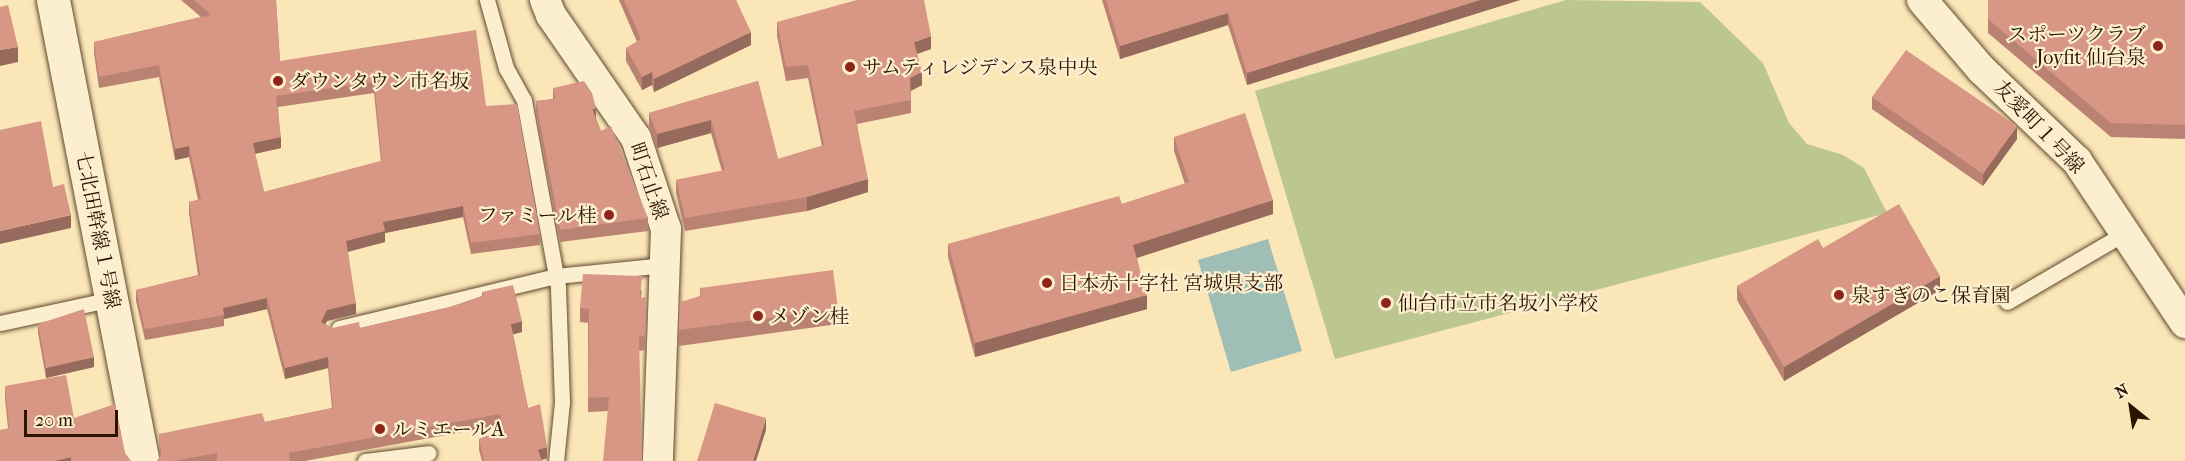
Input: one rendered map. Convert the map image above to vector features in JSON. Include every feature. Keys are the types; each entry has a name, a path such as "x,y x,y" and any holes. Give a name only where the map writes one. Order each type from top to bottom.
{"street":[{"name":"七北田幹線１号線","path":"53,0 143,461"},
{"name":"町石止線","path":"545,0 551,15 636,138 666,229 658,461"},
{"name":"友愛町１号線","path":"1922,0 1981,69 2077,161 2185,323"}],"lane":[{"path":"487,0 506,68 524,100 556,276 562,402 556,461"},
{"path":"2007,302 2125,233"},
{"path":"330,330 556,276 664,265"},
{"path":"0,323 112,299"},
{"path":"365,461 429,453"}],"green space":[{"path":"1566,0 1700,2 1763,63 1789,123 1807,144 1843,155 1864,168 1887,213 1335,359 1255,91"}],"water":[{"path":"1268,239 1302,351 1231,372 1198,260"}],"building":[{"path":"194,0 276,0 280,61 476,30 486,106 517,104 540,234 471,243 463,206 383,222 385,231 346,241 356,303 327,310 321,322 332,328 359,322 360,328 450,307 483,296 482,292 513,285 522,321 511,324 528,408 540,404 547,447 538,450 542,461 484,461 479,439 504,430 500,414 289,453 290,461 217,461 217,453 173,461 157,461 161,455 159,434 262,413 265,422 333,408 328,357 285,368 267,298 223,308 224,315 145,329 136,290 200,275 189,202 201,199 189,146 175,149 159,65 99,77 94,42 211,15","holes":["374,82 382,161 264,192 253,143 281,137 276,96"]},
{"path":"624,0 736,0 751,32 654,79 652,72 642,77 626,48 641,39"},
{"path":"857,0 924,0 931,36 914,42 922,72 910,78 911,100 854,111 868,179 807,197 685,218 676,180 725,170 711,120 657,134 649,113 758,81 778,159 824,145 808,65 786,67 777,22"},
{"path":"1106,0 1480,0 1247,73 1228,13 1120,46"},
{"path":"1988,0 2185,0 2185,125 2111,123 1988,19"},
{"path":"8,5 18,47 0,50 0,7"},
{"path":"1906,50 2017,126 1983,174 1872,97"},
{"path":"584,81 592,93 596,108 592,109 601,131 611,126 648,218 560,230 536,101 555,99 553,88"},
{"path":"1245,113 1273,200 1133,245 1147,295 975,343 948,244 1119,196 1122,204 1189,182 1174,137"},
{"path":"41,121 53,187 64,184 71,215 0,231 0,130"},
{"name":"泉すぎのこ保育園","path":"1899,204 1940,276 1784,367 1737,286 1818,239 1823,248"},
{"name":"メゾン桂","path":"833,270 838,309 679,330 680,297 682,302 701,296 700,288"},
{"path":"583,274 642,276 640,298 646,297 645,336 639,337 642,461 603,461 609,397 588,398 589,309 580,308"},
{"path":"84,309 94,357 46,368 38,324"},
{"path":"66,375 74,418 115,404 125,453 131,461 71,461 71,457 53,461 0,461 0,430 9,428 5,386"},
{"path":"715,403 766,418 753,461 697,461"}],"place":[{"name":"スポーツクラブ Joyfit 仙台泉","path":"2158,46"},
{"name":"サムティレジデンス泉中央","path":"850,67"},
{"name":"ダウンタウン市名坂","path":"278,81"},
{"name":"ファミール桂","path":"609,215"},
{"name":"日本赤十字社 宮城県支部","path":"1047,283"},
{"name":"泉すぎのこ保育園","path":"1839,295"},
{"name":"仙台市立市名坂小学校","path":"1386,303"},
{"name":"メゾン桂","path":"758,316"},
{"name":"ルミエールA","path":"380,429"}]}
